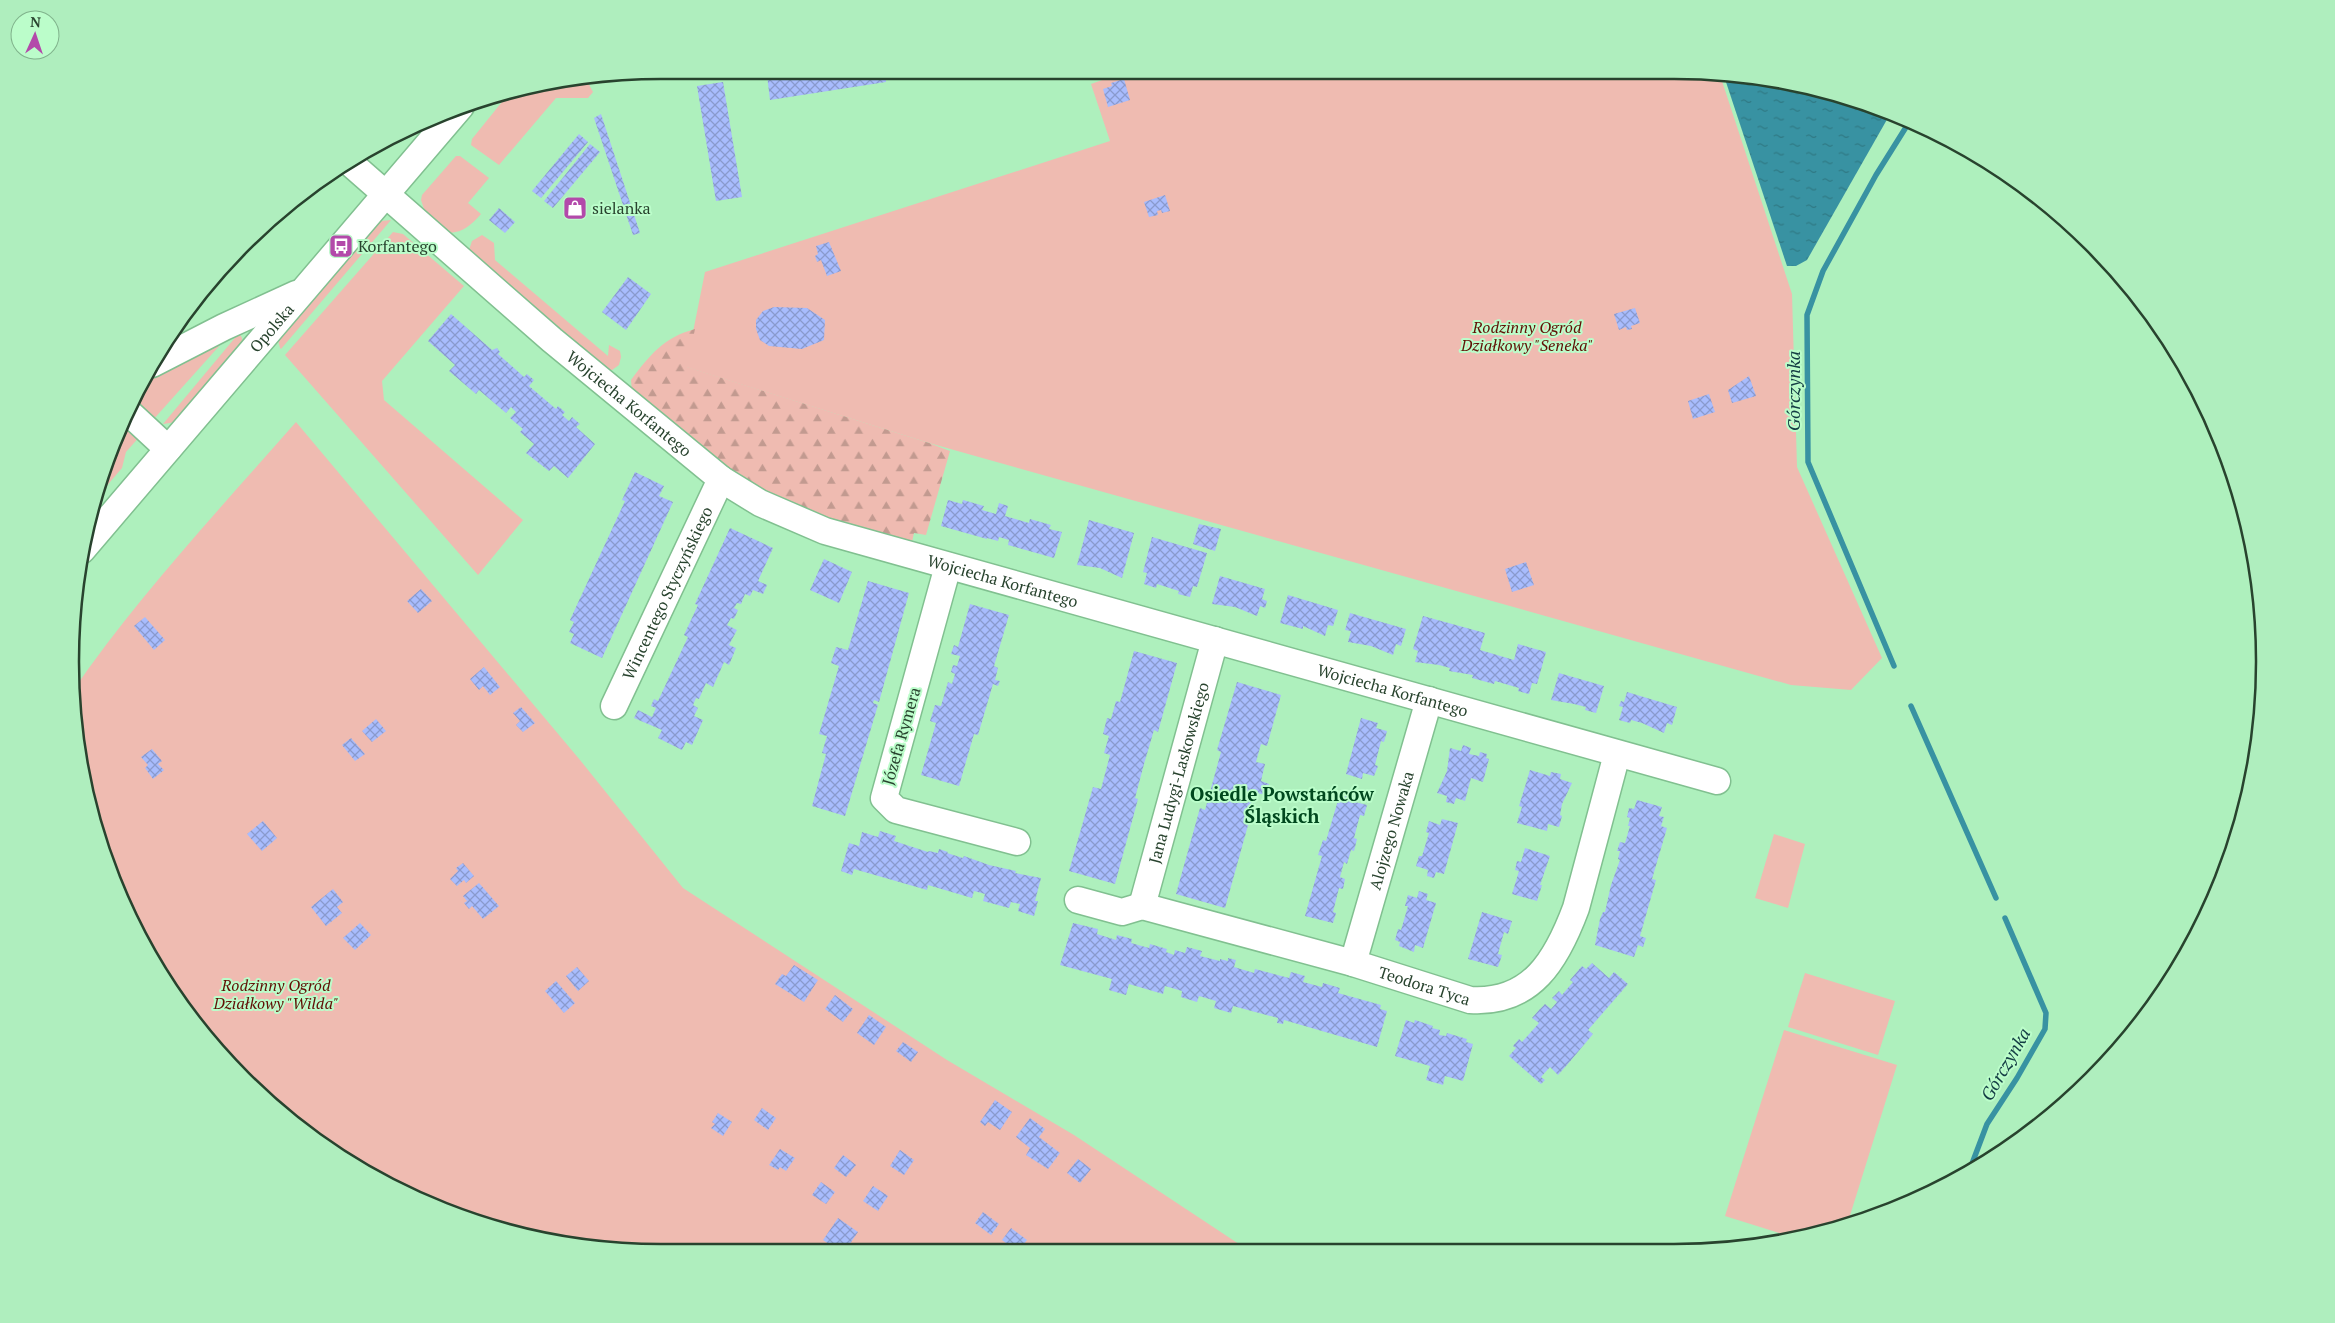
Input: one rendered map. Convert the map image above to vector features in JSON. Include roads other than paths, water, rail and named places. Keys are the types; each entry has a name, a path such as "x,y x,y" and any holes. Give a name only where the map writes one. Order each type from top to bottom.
{"street":[{"name":"Opolska","path":"93,538 450,119"},
{"name":"Wojciecha Korfantego","path":"354,167 552,340 721,479 760,503 792,518 825,531 948,566 1717,781"},
{"path":"165,357 224,327 302,292"},
{"path":"133,417 168,449"},
{"name":"Wincentego Styczyńskiego","path":"614,706 721,479"},
{"name":"Józefa Rymera","path":"948,566 884,798 896,810 1017,842"},
{"name":"Jana Ludygi-Laskowskiego","path":"1142,906 1215,640"},
{"name":"Alojzego Nowaka","path":"1353,963 1428,700"},
{"name":"Teodora Tyca","path":"1078,900 1122,912 1142,906 1353,963 1470,1000 1487,1001 1504,997 1536,979 1555,956 1576,908 1617,754"}],"water":[{"path":"1726,81 1787,90 1824,99 1887,119 1807,260 1796,266 1787,266"}],"waterway":[{"name":"Górczynka","path":"1894,666 1808,462 1807,315 1823,271 1876,175 1906,127"},
{"name":"Górczynka","path":"1911,706 1996,898"},
{"name":"Górczynka","path":"1973,1161 1987,1124 2017,1078 2045,1029 2046,1013 2005,918"}],"place":[{"name":"sielanka","path":"575,208"},
{"name":"Korfantego","path":"341,246"}],"district":[{"name":"Osiedle Powstańców Śląskich","path":"1282,804"}],"park label":[{"name":"Rodzinny Ogród Działkowy \"Seneka\"","path":"1527,336"},
{"name":"Rodzinny Ogród Działkowy \"Wilda\"","path":"276,994"}]}
